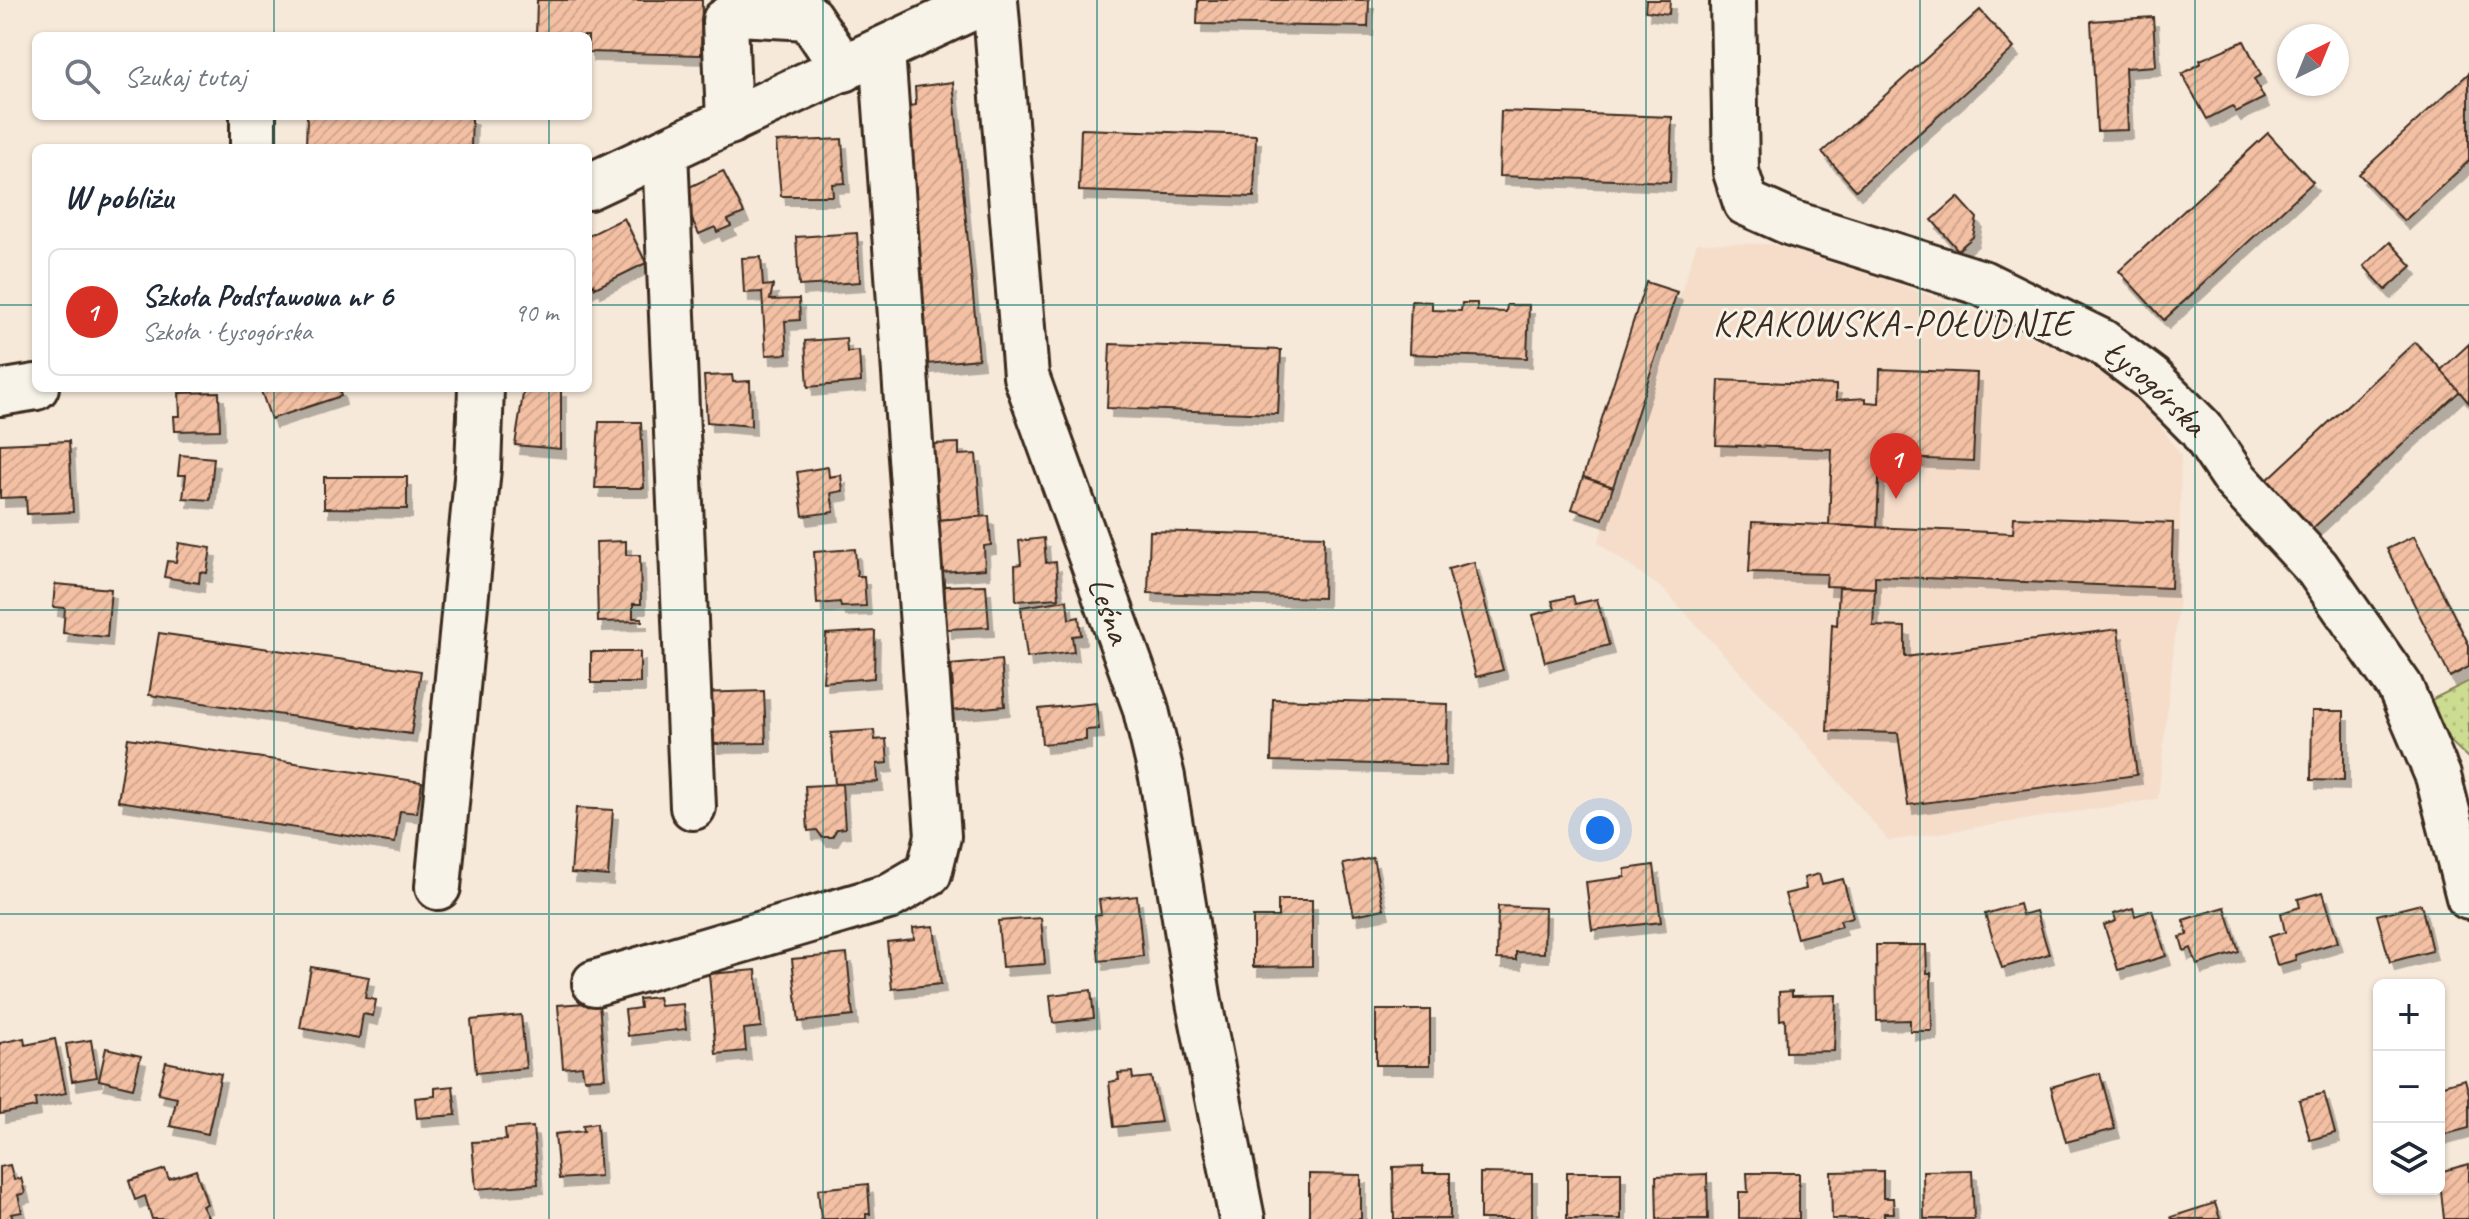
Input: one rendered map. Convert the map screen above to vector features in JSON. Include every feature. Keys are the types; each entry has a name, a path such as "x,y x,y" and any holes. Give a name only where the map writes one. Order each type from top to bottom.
{"street":[{"path":"592,185 863,59 916,16 988,0"},
{"name":"Leśna","path":"995,0 1026,376 1145,706 1162,777 1199,1002 1242,1219"},
{"name":"Łysogórska","path":"1733,0 1736,172 1746,203 1791,223 1982,283 2102,342 2150,378 2200,428 2234,478 2317,568 2400,687 2460,833 2469,897"},
{"path":"595,983 888,897 929,873 938,836 863,59 809,17 738,13 725,21 729,122"},
{"path":"253,120 253,144"},
{"path":"665,151 693,807"},
{"path":"0,393 32,388"},
{"path":"438,887 478,468 481,392"}],"shaded area":[{"path":"1697,243 1771,244 1884,279 1981,314 2093,365 2147,407 2181,455 2179,599 2158,799 1889,841 1802,739 1665,591 1598,543"}],"green space":[{"path":"2469,681 2469,759 2450,741 2429,701"}],"building":[{"path":"537,0 702,0 701,55 592,52 592,32 536,32"},
{"path":"1198,0 1369,0 1368,27 1197,24"},
{"path":"1646,0 1670,0 1669,14 1645,11"},
{"path":"1980,10 2014,48 1856,190 1822,152"},
{"path":"2153,17 2156,66 2125,68 2128,130 2097,131 2091,21"},
{"path":"2244,41 2261,75 2254,79 2264,98 2236,112 2232,106 2207,119 2182,74 2201,63 2200,60"},
{"path":"2469,73 2469,161 2404,221 2359,174"},
{"path":"953,82 979,359 916,365 896,108 916,105 915,87"},
{"path":"1501,111 1672,117 1670,182 1499,176"},
{"path":"307,120 472,120 471,144 306,144"},
{"path":"1081,129 1256,135 1254,197 1079,191"},
{"path":"2268,133 2313,182 2164,320 2119,271"},
{"path":"842,139 845,183 832,184 833,196 781,196 776,142"},
{"path":"723,171 744,213 728,220 731,226 717,232 715,227 699,234 679,192"},
{"path":"1958,197 1977,218 1973,237 1958,250 1932,220"},
{"path":"624,218 646,263 595,288 592,285 592,234"},
{"path":"857,233 860,282 799,286 796,237"},
{"path":"2390,242 2412,266 2386,290 2364,266"},
{"path":"761,257 763,286 773,285 770,300 799,299 800,320 785,321 787,354 766,355 762,292 744,293 742,258"},
{"path":"1646,282 1677,292 1613,487 1583,477"},
{"path":"1411,301 1432,302 1432,310 1461,311 1462,303 1477,303 1477,311 1506,312 1507,305 1529,305 1527,358 1409,354"},
{"path":"846,338 847,352 859,351 861,382 808,387 805,341"},
{"path":"2415,342 2461,390 2312,529 2267,480"},
{"path":"1110,344 1281,350 1278,414 1107,408"},
{"path":"2469,344 2469,403 2441,370"},
{"path":"1880,369 1977,373 1973,461 1880,457 1877,527 1829,525 1832,449 1716,445 1719,380 1836,385 1836,400 1866,398 1866,402 1879,403"},
{"path":"732,375 733,382 750,381 751,426 707,422 704,376"},
{"path":"219,392 220,430 175,431 174,416 180,416 179,393"},
{"path":"261,392 340,392 341,396 271,419"},
{"path":"523,392 561,392 561,449 515,445"},
{"path":"599,422 641,422 644,488 595,488"},
{"path":"69,441 73,512 27,514 26,497 0,498 0,444"},
{"path":"959,443 959,455 976,454 981,517 937,520 931,444"},
{"path":"180,455 214,458 210,500 183,498 186,475 178,475"},
{"path":"828,467 829,477 841,475 843,491 831,493 834,512 803,516 797,472"},
{"path":"324,477 407,477 407,509 324,508"},
{"path":"1583,477 1613,487 1603,519 1572,509"},
{"path":"989,516 991,545 984,546 985,569 941,572 937,520"},
{"path":"2014,517 2173,523 2171,588 1875,576 1875,588 1826,586 1827,574 1749,572 1752,522 2013,533"},
{"path":"1150,531 1324,536 1323,598 1148,593"},
{"path":"2414,536 2469,645 2469,667 2450,677 2387,549"},
{"path":"1044,538 1046,563 1056,562 1059,598 1016,601 1015,565 1021,564 1019,541"},
{"path":"626,541 626,555 640,555 641,604 633,604 633,618 642,618 642,621 598,622 596,542"},
{"path":"179,543 211,548 207,573 200,572 199,583 164,577 167,561 176,562"},
{"path":"855,549 857,576 864,576 866,606 841,607 840,602 817,604 814,552"},
{"path":"1474,562 1503,670 1476,677 1448,569"},
{"path":"55,584 111,589 107,637 63,633 65,608 53,607"},
{"path":"986,585 989,627 947,629 944,586"},
{"path":"1839,587 1875,588 1873,626 1905,627 1905,657 2118,629 2137,775 1908,805 1898,733 1827,731 1832,624 1837,625"},
{"path":"1573,596 1575,604 1597,599 1609,645 1545,662 1533,615 1555,609 1552,601"},
{"path":"1067,600 1069,619 1079,617 1081,635 1072,636 1074,652 1027,658 1021,607"},
{"path":"875,631 874,678 823,682 826,634"},
{"path":"159,633 421,671 411,734 149,695"},
{"path":"591,652 640,652 640,683 591,683"},
{"path":"1001,660 1005,706 950,711 948,688 953,687 951,665"},
{"path":"764,691 766,743 713,744 712,716 696,717 695,693"},
{"path":"1273,699 1448,704 1446,766 1271,761"},
{"path":"1096,703 1099,729 1086,730 1086,740 1042,744 1039,709"},
{"path":"2312,711 2344,711 2344,781 2311,780"},
{"path":"874,730 875,740 886,739 888,763 877,764 878,782 835,784 831,733"},
{"path":"128,738 422,782 417,813 400,811 395,843 118,801"},
{"path":"842,784 845,828 837,829 832,837 822,837 817,830 808,831 805,786"},
{"path":"576,808 613,810 608,876 571,873"},
{"path":"1373,858 1384,909 1354,915 1343,864"},
{"path":"1654,865 1661,922 1592,930 1586,882 1625,877 1625,869"},
{"path":"1819,874 1822,884 1843,879 1853,917 1840,920 1842,926 1797,938 1785,894 1806,889 1804,878"},
{"path":"2323,892 2338,942 2295,955 2296,960 2277,965 2269,937 2285,932 2281,913 2300,907 2298,899"},
{"path":"1137,896 1143,956 1099,961 1095,915 1101,914 1099,900"},
{"path":"1278,900 1312,900 1312,966 1253,967 1253,917 1278,917"},
{"path":"2019,904 2022,915 2036,911 2049,954 2002,968 1985,914"},
{"path":"2421,904 2432,951 2390,962 2377,915"},
{"path":"1498,906 1545,908 1544,953 1516,952 1516,960 1497,959"},
{"path":"2225,907 2239,952 2197,965 2191,948 2184,951 2180,937 2188,935 2183,920"},
{"path":"2133,908 2135,916 2152,910 2166,956 2118,970 2104,925 2116,921 2114,914"},
{"path":"1041,918 1045,964 1002,967 998,921"},
{"path":"934,926 941,984 892,989 887,942 914,939 913,928"},
{"path":"1876,945 1926,945 1927,973 1931,973 1932,1031 1910,1031 1910,1020 1877,1021"},
{"path":"847,954 853,1016 799,1022 792,959"},
{"path":"311,967 369,977 365,998 376,1000 373,1016 363,1014 359,1039 300,1028"},
{"path":"756,970 761,1027 744,1029 746,1051 716,1054 709,974"},
{"path":"1091,990 1094,1018 1053,1023 1050,995"},
{"path":"1792,991 1792,996 1836,995 1834,1051 1786,1052 1785,1019 1780,1020 1779,992"},
{"path":"658,997 660,1006 683,1004 686,1029 628,1036 625,1010 640,1008 639,999"},
{"path":"599,1002 605,1078 584,1079 582,1066 563,1068 558,1005"},
{"path":"1376,1010 1430,1010 1430,1065 1376,1065"},
{"path":"521,1015 526,1068 476,1073 471,1020"},
{"path":"24,1038 25,1045 55,1039 66,1093 35,1099 36,1107 0,1114 0,1043"},
{"path":"91,1040 97,1077 72,1081 66,1044"},
{"path":"106,1048 141,1056 133,1088 99,1080"},
{"path":"166,1062 221,1074 208,1134 170,1126 177,1098 158,1094"},
{"path":"1132,1072 1133,1079 1151,1077 1161,1122 1114,1127 1109,1082 1119,1080 1118,1073"},
{"path":"2100,1073 2115,1129 2066,1142 2051,1087"},
{"path":"2465,1079 2469,1094 2469,1128 2445,1134 2445,1123 2445,1084"},
{"path":"453,1086 456,1115 417,1118 415,1098 435,1096 435,1088"},
{"path":"2324,1093 2335,1133 2310,1140 2299,1100"},
{"path":"597,1123 600,1176 559,1179 555,1134 584,1131 583,1125"},
{"path":"533,1127 538,1184 476,1189 472,1142 506,1140 505,1129"},
{"path":"2469,1164 2469,1219 2444,1219 2441,1195 2445,1195 2445,1170"},
{"path":"10,1165 14,1180 21,1178 25,1193 18,1195 22,1212 11,1214 13,1219 0,1219 0,1167"},
{"path":"1423,1166 1423,1173 1450,1173 1450,1219 1394,1219 1393,1167"},
{"path":"165,1169 169,1179 196,1170 207,1204 202,1206 209,1219 152,1219 145,1196 135,1200 129,1181"},
{"path":"1972,1170 1974,1219 1924,1219 1923,1171"},
{"path":"1883,1171 1883,1198 1893,1198 1894,1213 1884,1213 1884,1219 1832,1219 1831,1172"},
{"path":"1567,1172 1621,1172 1621,1219 1567,1219"},
{"path":"1480,1173 1532,1174 1532,1219 1480,1219"},
{"path":"1747,1173 1799,1173 1799,1219 1739,1218 1739,1192 1748,1192"},
{"path":"1309,1174 1361,1175 1361,1219 1309,1219"},
{"path":"1707,1174 1708,1219 1657,1219 1656,1176"},
{"path":"868,1184 870,1214 866,1214 866,1219 821,1219 818,1189"},
{"path":"2215,1203 2220,1219 2171,1217"}],"place":[{"name":"Szkoła Podstawowa nr 6","path":"1896,499"}],"district":[{"name":"KRAKOWSKA-POŁUDNIE","path":"1893,323"}]}
